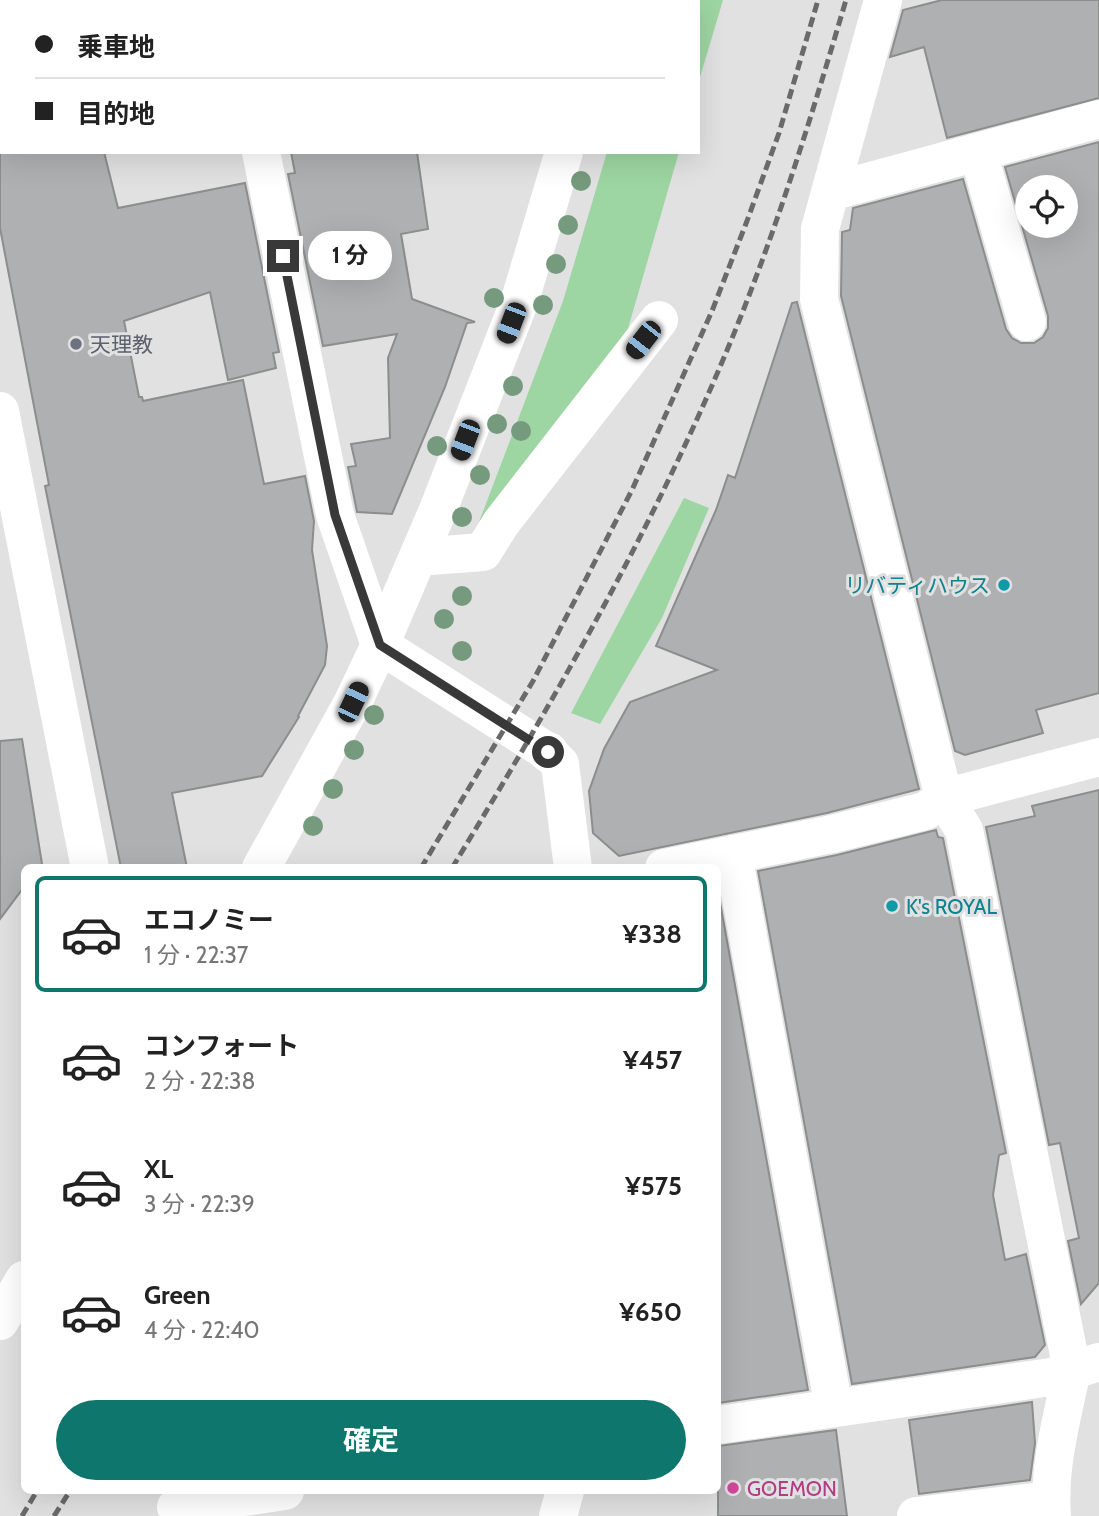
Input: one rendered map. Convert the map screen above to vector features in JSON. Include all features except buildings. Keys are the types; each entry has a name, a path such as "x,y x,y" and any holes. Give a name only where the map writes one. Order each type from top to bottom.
{"street":[{"path":"883,0 820,229 819,299 944,799 964,830 1085,1366 1055,1448 1052,1508 916,1516"},
{"path":"830,192 1099,119"},
{"path":"978,152 1027,321"},
{"path":"261,154 335,515 380,645 548,752 560,764 572,864"},
{"path":"263,864 353,702 418,557 520,300 563,154"},
{"path":"418,557 483,552 500,523 659,320"},
{"path":"0,411 89,864"},
{"path":"685,864 832,834 925,811 944,799 1099,757"},
{"path":"733,855 834,1408"},
{"path":"0,1321 21,1285"},
{"path":"721,1425 1051,1377 1085,1366"},
{"path":"178,1505 262,1494"},
{"path":"558,1516 564,1494"}],"green space":[{"path":"700,0 723,0 700,77"},
{"path":"606,154 678,154 623,346 479,522 563,301"},
{"path":"684,498 709,508 662,618 600,724 571,713"}],"railway":[{"path":"423,864 533,681 632,490 712,311 747,221 779,133 818,0"},
{"path":"454,864 570,668 677,463 739,321 769,242 846,0"},
{"path":"22,1516 35,1494"},
{"path":"54,1516 68,1494"}],"place":[{"name":"天理教","path":"76,344"},
{"name":"リバティハウス","path":"1004,585"},
{"name":"K's ROYAL","path":"892,906"},
{"name":"GOEMON","path":"733,1488"}],"route":[{"path":"283,256 335,515 380,645 548,752"}]}
